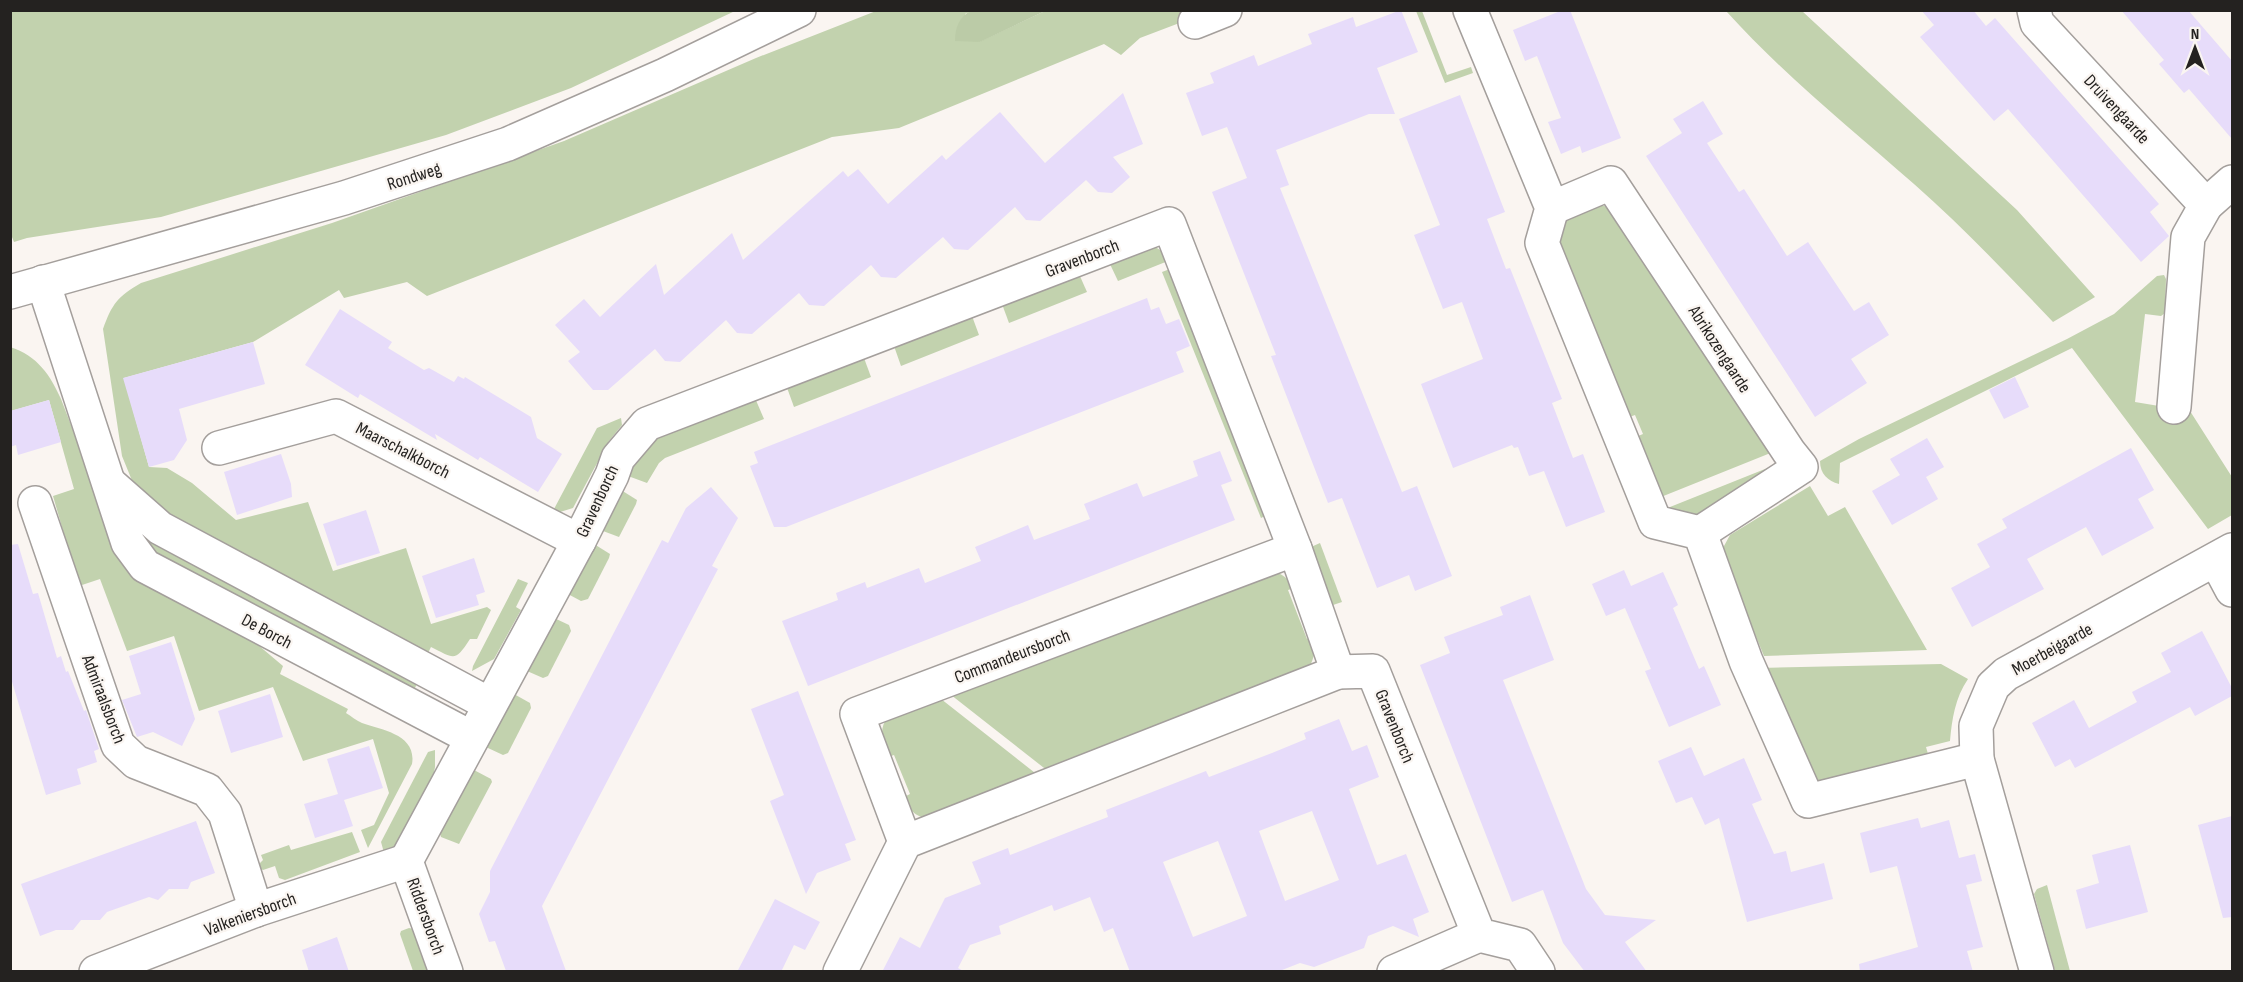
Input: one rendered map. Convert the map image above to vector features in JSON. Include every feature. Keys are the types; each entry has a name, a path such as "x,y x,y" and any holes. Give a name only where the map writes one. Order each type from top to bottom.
{"street":[{"name":"Rondweg","path":"10,292 345,198 508,144 665,75 799,10"},
{"path":"1195,22 1225,10"},
{"path":"1470,10 1552,208 1542,243 1655,522 1700,533 1746,661 1808,801 1977,759"},
{"name":"Druivengaarde","path":"2034,10 2037,23 2206,205"},
{"path":"2174,407 2188,237 2206,205 2232,182"},
{"name":"Abrikozengaarde","path":"1552,208 1611,183 1801,467 1700,533"},
{"name":"Gravenborch","path":"406,861 579,541 618,458 647,424 1169,224 1294,549 1338,672 1373,671 1479,935"},
{"name":"De Borch","path":"43,282 128,543 145,566 472,738"},
{"name":"Maarschalkborch","path":"219,448 336,416 579,541"},
{"path":"108,482 160,528 489,704"},
{"name":"Admiraalsborch","path":"35,503 118,745 136,762 207,790 225,813 256,910"},
{"name":"Commandeursborch","path":"905,842 857,714 1294,549"},
{"name":"Moerbeigaarde","path":"2037,972 1977,759 1976,726 1993,687 2006,674 2224,555 2232,590"},
{"path":"840,972 905,842 1338,672"},
{"name":"Valkeniersborch","path":"96,972 256,910 406,861"},
{"name":"Riddersborch","path":"406,861 446,972"},
{"path":"1394,972 1479,935 1520,945 1538,972"}],"green space":[{"path":"972,10 1045,11 980,42 955,41 959,23"},
{"path":"10,11 735,11 571,88 446,135 161,217 14,242 10,232"},
{"path":"876,11 972,11 965,14 979,42 1045,11 1211,11 1140,38 1121,55 1104,44 899,128 832,137 427,296 407,282 344,298 339,290 253,342 124,378 149,467 167,468 192,483 236,520 308,502 333,571 406,548 431,624 487,607 491,610 477,639 470,639 457,655 450,656 431,647 428,653 270,569 180,532 133,483 122,456 103,329 117,302 133,288 141,283 332,223 564,141 756,58"},
{"path":"1416,11 1422,11 1447,75 1471,67 1473,73 1445,83"},
{"path":"1726,11 1802,11 2017,210 2095,297 2053,322 1950,217 1794,79"},
{"path":"1600,205 1608,207 1773,452 1656,499 1631,439 1643,434 1635,415 1624,419 1555,243 1562,220"},
{"path":"1147,244 1160,250 1168,261 1118,281 1109,262"},
{"path":"1175,267 1271,513 1261,518 1162,272"},
{"path":"1079,274 1087,292 1009,323 1002,304"},
{"path":"2164,275 2166,279 2165,313 2161,316 2145,314 2135,402 2159,406 2176,422 2190,411 2232,477 2232,515 2208,529 2072,348 1840,463 1839,484 1828,479 1823,473 1820,461 1859,439 2114,314 2157,276"},
{"path":"972,316 979,335 901,366 894,346 950,326 947,320"},
{"path":"10,347 36,361 52,382 61,399 112,532 237,627 283,666 280,674 348,709 346,713 360,722 397,735 409,746 412,764 368,848 361,830 374,825 389,793 373,739 303,761 273,687 199,711 174,636 127,651 100,579 79,586 53,496 74,489 49,400 11,411"},
{"path":"864,358 871,377 794,407 786,385"},
{"path":"755,398 764,419 665,458 659,463 647,483 628,476 627,470 653,437"},
{"path":"621,418 622,425 609,441 573,508 560,512 554,509 597,428"},
{"path":"1775,465 1701,519 1665,509"},
{"path":"1810,486 1828,516 1845,507 1927,650 1764,656 1724,559 1724,546 1730,535"},
{"path":"621,490 637,500 619,537 599,527"},
{"path":"144,535 419,679 411,697 165,565 142,536"},
{"path":"1320,543 1342,602 1327,607 1311,547"},
{"path":"594,544 610,554 588,599 581,601 566,593"},
{"path":"1271,570 1284,577 1295,588 1288,590 1307,639 1314,636 1314,657 1304,675 1053,775 946,691"},
{"path":"518,579 528,583 516,607 521,610 494,659 472,671 473,666"},
{"path":"552,617 569,625 571,631 548,676 543,678 527,671"},
{"path":"1941,664 1968,679 1955,709 1950,741 1926,747 1930,761 1819,782 1804,770 1760,668"},
{"path":"514,694 530,703 531,708 508,753 503,755 488,748 486,744"},
{"path":"936,695 1044,780 932,819 914,813 904,797 910,794 894,755 888,757 882,732 888,717"},
{"path":"435,750 433,778 396,849 385,856 381,842 428,752"},
{"path":"474,770 491,779 492,782 459,844 441,837 439,830"},
{"path":"352,832 360,852 285,880 279,878 275,866 263,870 259,868 263,860 261,855 289,845 291,850"},
{"path":"2047,885 2070,971 2055,971 2034,894 2037,889"},
{"path":"414,929 429,971 413,971 400,934 401,931"}],"building":[{"path":"1401,10 1418,52 1377,68 1395,114 1369,114 1276,150 1289,185 1280,188 1402,492 1417,486 1452,576 1415,591 1409,575 1377,588 1342,498 1328,503 1271,356 1276,355 1212,192 1247,178 1227,127 1202,136 1186,93 1214,83 1210,73 1254,55 1258,66 1312,44 1308,34 1353,17 1356,27"},
{"path":"1563,10 1570,10 1621,138 1582,153 1580,146 1561,154 1548,122 1561,118 1537,56 1525,61 1513,30"},
{"path":"1921,10 1973,10 1986,26 1995,18 2159,204 2150,212 2169,236 2141,262 2008,109 1994,121 1920,37 1934,25"},
{"path":"2121,10 2188,10 2232,61 2232,139 2189,89 2184,93 2159,64 2164,60"},
{"path":"1123,93 1143,144 1113,157 1130,177 1112,193 1098,192 1086,180 1040,221 1026,220 1015,207 968,250 954,249 943,237 896,278 881,277 871,265 824,306 809,305 799,293 752,334 737,333 726,320 680,362 665,361 655,349 608,390 593,390 568,361 580,352 555,325 584,299 600,317 656,264 664,295 732,233 743,260 843,171 848,177 858,169 888,204 942,155 946,160 1000,112 1045,163"},
{"path":"1460,95 1505,212 1487,219 1506,269 1510,268 1562,399 1552,403 1573,458 1583,454 1605,512 1566,527 1544,471 1529,476 1518,447 1514,448 1512,445 1453,468 1421,384 1483,359 1462,302 1443,309 1414,235 1440,225 1399,119"},
{"path":"1703,101 1723,134 1707,143 1739,192 1744,189 1787,256 1808,242 1854,311 1869,302 1889,335 1851,359 1867,383 1815,417 1646,156 1682,133 1673,119"},
{"path":"1147,298 1151,310 1159,307 1166,324 1179,319 1190,346 1176,352 1184,372 786,527 774,527 750,466 758,463 754,452"},
{"path":"340,309 392,342 388,348 424,370 429,368 454,382 458,376 464,379 465,377 531,417 537,438 562,454 538,492 480,457 478,460 435,434 437,440 360,394 358,398 305,365"},
{"path":"253,342 265,384 179,409 187,440 174,460 149,467 123,378"},
{"path":"2015,377 2029,407 2004,419 1989,390"},
{"path":"49,400 61,442 18,455 16,445 10,447 10,411"},
{"path":"1927,438 1944,467 1926,477 1938,499 1892,525 1872,491 1900,475 1890,459"},
{"path":"2131,448 2154,490 2138,499 2154,528 2102,556 2086,527 2027,559 2044,589 1972,627 1951,588 1990,567 1977,544 2007,528 2002,519"},
{"path":"1220,451 1232,481 1221,485 1235,520 808,686 782,621 838,600 836,593 865,582 867,588 919,568 925,583 981,561 975,547 1028,525 1034,540 1090,519 1084,504 1137,483 1143,497 1198,476 1193,461"},
{"path":"281,454 291,484 292,497 237,515 224,472"},
{"path":"711,487 738,518 712,566 718,569 542,906 566,971 506,971 495,941 489,942 479,914 490,892 490,871 662,540 668,543 686,508"},
{"path":"366,510 380,553 337,566 323,524"},
{"path":"18,544 33,594 38,593 57,658 61,656 84,711 86,710 99,749 94,751 97,762 77,769 81,784 46,795 10,675 10,545"},
{"path":"474,558 485,592 476,595 479,605 436,618 422,576"},
{"path":"1624,570 1631,586 1663,572 1678,605 1673,608 1699,669 1704,666 1721,705 1669,727 1645,671 1651,669 1625,608 1606,616 1592,584"},
{"path":"1530,595 1554,660 1503,680 1586,889 1605,915 1656,920 1625,942 1647,972 1585,972 1563,943 1543,890 1512,902 1420,665 1450,653 1444,637 1503,615 1500,607"},
{"path":"2202,631 2232,688 2232,696 2195,716 2190,707 2075,768 2070,759 2055,767 2032,723 2074,700 2089,728 2137,702 2132,692 2171,672 2161,653"},
{"path":"171,642 195,719 182,746 153,732 137,737 122,700 141,694 129,656"},
{"path":"798,691 856,840 845,844 851,860 817,873 806,894 770,801 784,795 751,709"},
{"path":"270,694 283,737 231,753 218,711"},
{"path":"1339,719 1352,751 1367,745 1379,777 1349,789 1377,865 1406,854 1429,912 1413,919 1419,937 1393,926 1368,936 1364,948 1314,967 1300,963 1277,972 1130,972 1113,928 1104,932 1090,897 1054,911 1052,905 999,926 1001,934 970,945 958,968 965,972 882,972 900,937 920,948 945,898 981,884 972,862 1008,848 1010,855 1108,817 1106,810 1206,771 1209,777 1272,753 1306,739 1304,733","holes":["1312,811 1339,880 1285,901 1259,831","1218,841 1247,916 1193,937 1163,862"]},
{"path":"369,746 383,788 344,800 353,826 315,838 304,804 338,794 327,759"},
{"path":"1691,747 1704,776 1744,758 1762,800 1752,804 1774,854 1786,851 1791,872 1824,863 1833,899 1747,922 1719,818 1705,825 1692,797 1676,803 1658,761"},
{"path":"2232,816 2232,917 2223,918 2198,825"},
{"path":"1918,818 1921,828 1949,820 1959,858 1975,854 1982,881 1966,885 1983,947 1967,951 1973,972 1860,972 1859,964 1918,947 1897,866 1870,873 1860,833"},
{"path":"196,821 215,873 191,882 188,889 169,889 158,900 149,897 107,912 100,920 81,920 73,930 56,930 40,936 21,884"},
{"path":"2130,845 2148,912 2086,929 2076,890 2099,883 2092,855"},
{"path":"775,899 820,922 805,950 794,945 781,972 737,972"},
{"path":"337,937 349,972 309,972 302,950"}]}
